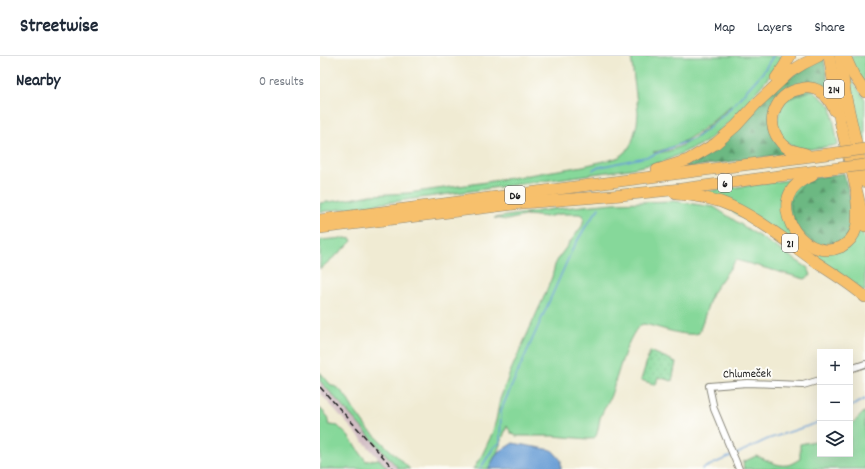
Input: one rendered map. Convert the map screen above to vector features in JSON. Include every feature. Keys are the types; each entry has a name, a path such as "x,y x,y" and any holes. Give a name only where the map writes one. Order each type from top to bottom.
{"highway":[{"path":"756,104 783,68 790,56"},
{"path":"625,180 688,160 715,144 736,126 756,104 790,72 818,56"},
{"name":"214","path":"829,56 840,121 865,226"},
{"name":"214","path":"840,56 846,98 865,182"},
{"path":"845,56 854,76 865,92"},
{"path":"840,121 829,100 818,90 813,88 796,89 787,94 775,107 772,120 774,132 778,138 787,148 793,151 813,156 865,149"},
{"name":"D6","path":"320,220 813,156"},
{"name":"6","path":"522,203 682,189 865,165"},
{"name":"6","path":"839,168 810,176 798,183 793,188 789,194 786,208 794,230 804,240 816,247 831,249 843,246 853,236 856,229 858,220 856,192"},
{"name":"21","path":"611,196 679,194 710,198 740,211 766,227 848,283 865,297"},
{"name":"D6","path":"320,228 522,203"}],"street":[{"path":"853,368 865,364"},
{"name":"Chlumeček","path":"739,469 718,419 708,386 748,383 803,385 817,381"}],"shaded area":[{"path":"320,381 399,469 388,469 320,393"}],"green space":[{"path":"631,56 782,56 768,78 734,118 706,142 663,162 629,169 320,212 320,203 371,195 408,193 480,183 583,166 619,157 628,149 632,142 637,124 638,113","holes":["731,105 703,131 685,143 666,152 653,152 664,150 685,141 705,128"]},
{"path":"846,56 865,56 865,89"},
{"path":"824,58 830,94 821,87 771,105 785,154 671,170 680,167 783,81"},
{"path":"847,73 865,99 865,142 860,143"},
{"path":"812,90 831,106 838,145 802,149 795,148 779,137 775,126 784,99"},
{"path":"844,173 854,213 854,228 842,244 817,245 796,228 789,202 805,181 818,177"},
{"path":"796,179 862,231 865,241 865,292 701,192"},
{"path":"674,201 714,207 808,268 811,275 805,279 736,260 712,293 699,333 679,333 643,324 638,328 628,345 611,395 600,418 596,436 594,438 516,436 511,433 507,426 497,453 488,469 473,469 482,455 492,434 500,399 511,370 543,299 555,265 559,257 582,226 584,218 583,215 578,214 560,214 546,217 528,215 507,220 494,218 553,209 614,203"},
{"path":"351,239 352,241 320,269 320,240"},
{"path":"650,351 676,362 672,381 658,377 656,385 641,380"},
{"path":"320,372 330,384 339,389 345,395 367,428 410,469 399,469 320,381"},
{"path":"320,408 329,418 328,424 338,426 349,437 366,461 379,459 388,469 320,469"},
{"path":"865,411 865,469 744,469 743,462 756,456 779,465 790,465 800,459 800,444 817,441 817,457 853,457 853,423"}],"water":[{"path":"513,443 552,450 561,460 561,469 488,469 497,453"}],"waterway":[{"path":"593,170 595,168 650,156 695,138 728,111 763,72 773,56"},
{"path":"480,469 494,447 500,443 501,410 572,250 586,226 599,208"},
{"path":"853,405 865,399"},
{"path":"734,455 768,439 817,423"},
{"path":"702,469 731,456"}],"railway":[{"path":"320,387 394,469"}]}
